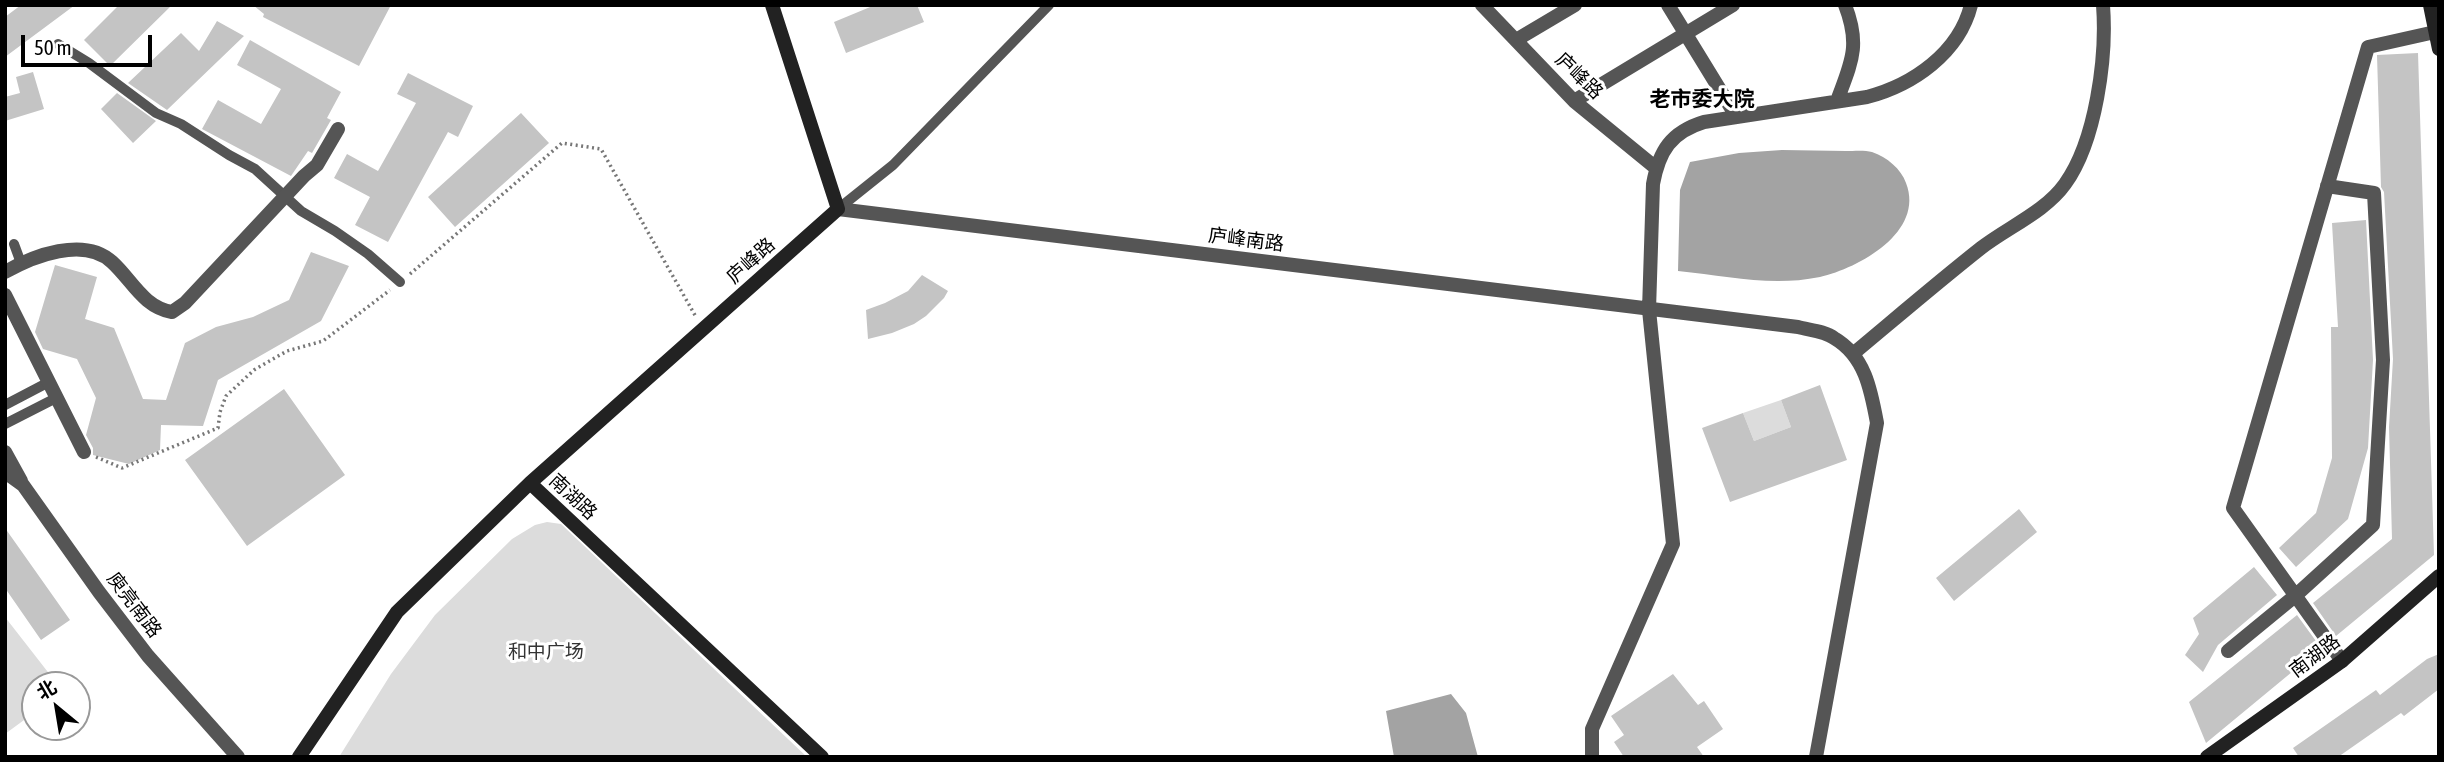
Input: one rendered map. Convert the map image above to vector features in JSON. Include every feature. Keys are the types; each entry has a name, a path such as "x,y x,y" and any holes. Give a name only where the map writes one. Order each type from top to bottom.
{"main road":[{"path":"772,5 838,209"},
{"path":"2430,5 2439,49"},
{"name":"庐峰路","path":"530,483 838,209"},
{"name":"南湖路","path":"299,757 397,612 530,483 822,757"},
{"name":"南湖路","path":"2207,757 2342,661 2439,576"}],"street":[{"name":"庐峰路","path":"1482,5 1574,101 1656,168"},
{"path":"1516,40 1575,5"},
{"path":"1668,5 1736,116"},
{"path":"1574,101 1733,5"},
{"path":"1837,101 1851,64 1855,41 1845,5"},
{"path":"1592,757 1592,729 1673,544 1649,310 1651,210 1656,168 1668,144 1688,127 1736,116 1891,91 1937,61 1958,35 1971,5"},
{"path":"1816,757 1877,423 1870,384 1854,353 1982,247 2043,205 2065,185 2081,154 2093,118 2105,34 2103,5"},
{"path":"2342,661 2233,508 2368,47 2435,32"},
{"path":"5,272 21,263 65,250 91,251 110,260 138,293 159,310 172,312 185,303 317,165 338,129"},
{"path":"2228,651 2295,596 2373,525 2383,360 2374,193 2327,186"},
{"name":"庐峰南路","path":"838,209 1798,327 1833,336 1854,353"},
{"path":"5,295 84,452"},
{"path":"5,452 23,485"},
{"name":"庾亮南路","path":"5,472 23,485 148,656 238,757"}],"lane":[{"path":"838,209 893,165 1049,5"},
{"path":"58,44 99,70 156,113 181,124 255,169 301,211 369,254 400,282"},
{"path":"14,244 21,263"},
{"path":"5,405 47,383"},
{"path":"5,424 56,398"}],"path":[{"path":"84,452 122,468 218,428 219,412 226,396 254,370 287,351 323,341 400,282 562,143 601,149 703,329"}],"green space":[{"path":"1781,400 1791,427 1754,441 1743,413"},
{"name":"和中广场","path":"547,522 561,524 807,757 339,757 391,674 435,615 512,539 535,525"},
{"path":"5,617 47,671 21,671 21,722 5,734"}],"shaded area":[{"path":"1782,150 1866,151 1888,160 1904,178 1909,201 1906,217 1897,232 1869,256 1820,277 1767,281 1678,271 1680,190 1690,162 1739,153"},
{"path":"1451,694 1466,713 1478,757 1394,757 1386,711"}],"building":[{"path":"21,5 75,5 5,57 5,17"},
{"path":"119,5 172,5 110,66 84,40"},
{"path":"253,5 391,5 359,66 263,17 264,14"},
{"path":"875,5 917,5 924,22 846,53 834,22"},
{"path":"217,21 244,36 167,110 128,83 181,33 199,51"},
{"path":"250,40 341,92 327,118 331,120 312,153 308,151 291,176 202,129 218,100 261,124 281,89 237,65"},
{"path":"2418,53 2434,555 2336,636 2313,603 2392,539 2389,427 2393,359 2384,192 2381,187 2377,55"},
{"path":"33,72 44,109 5,121 5,97 20,93 16,77"},
{"path":"408,73 473,106 458,137 448,132 388,242 355,225 370,197 334,178 347,154 378,171 416,103 397,94"},
{"path":"117,93 156,121 133,143 101,109"},
{"path":"521,113 549,143 455,227 428,197"},
{"path":"2366,220 2373,360 2368,448 2348,519 2296,567 2279,548 2316,513 2332,458 2331,327 2338,327 2332,223"},
{"path":"311,252 349,266 321,321 218,380 203,426 161,425 160,450 129,464 93,455 93,448 86,435 96,398 77,359 43,349 35,332 55,265 97,277 85,319 114,328 143,399 166,400 185,343 216,327 253,317 289,300"},
{"path":"922,275 948,291 944,298 914,324 868,339 866,310 908,291"},
{"path":"1820,385 1847,460 1730,502 1702,428 1743,413 1754,441 1791,427 1781,400"},
{"path":"284,389 345,475 247,546 185,460"},
{"path":"2019,509 2037,532 1954,601 1936,578"},
{"path":"5,528 70,620 41,640 5,588"},
{"path":"2254,567 2277,595 2218,645 2203,672 2185,655 2199,634 2193,618"},
{"path":"2297,615 2321,648 2206,743 2189,702"},
{"path":"2439,654 2439,689 2404,716 2401,713 2338,757 2299,757 2293,748 2376,690 2380,695 2427,659"},
{"path":"1673,674 1698,705 1704,701 1723,729 1697,747 1704,757 1624,757 1614,742 1624,735 1611,716"}],"district":[{"name":"老市委大院","path":"1702,99"}]}
